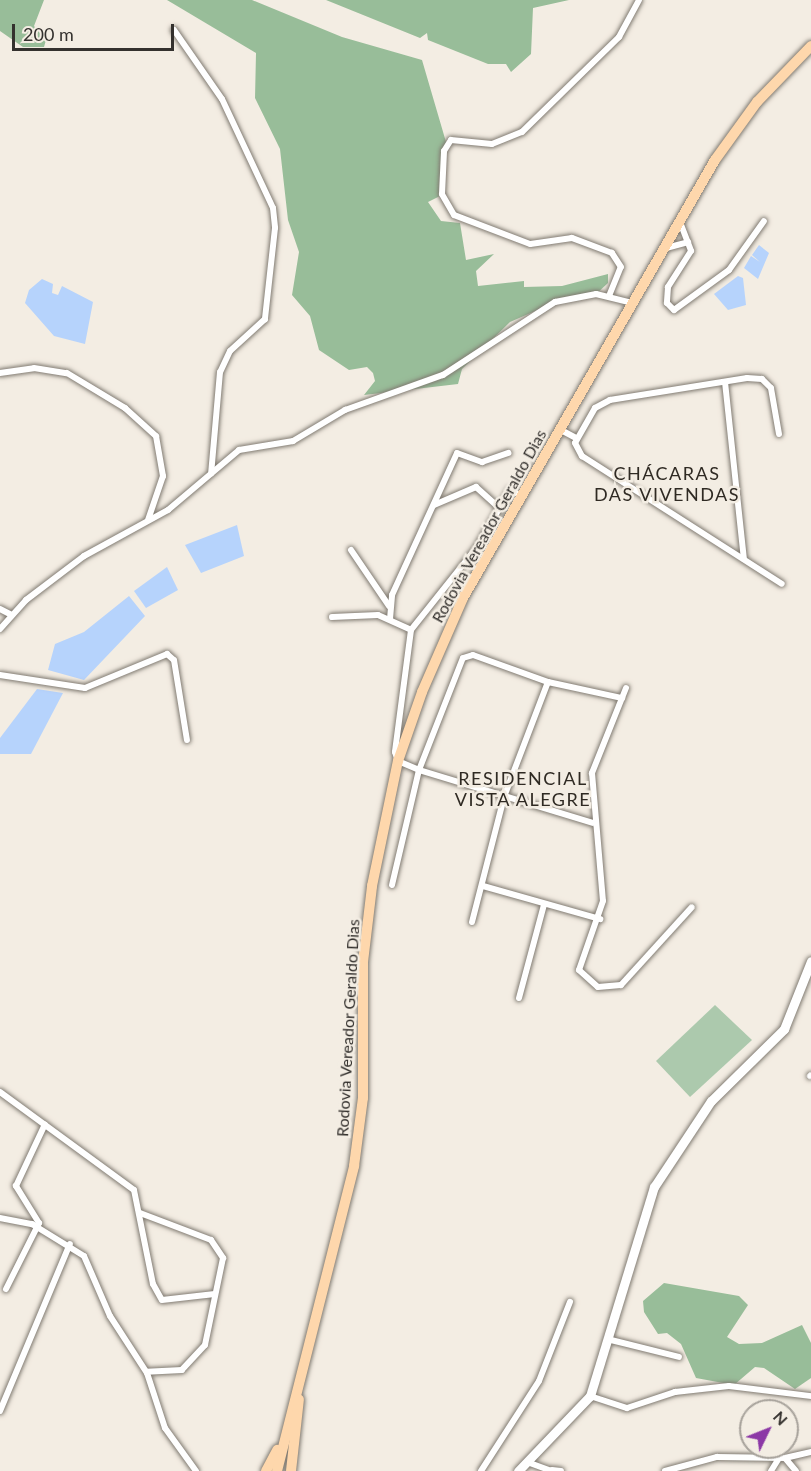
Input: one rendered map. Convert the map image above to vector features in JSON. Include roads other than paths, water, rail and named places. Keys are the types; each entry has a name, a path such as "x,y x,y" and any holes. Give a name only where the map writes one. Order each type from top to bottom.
{"main road":[{"name":"Rodovia Vereador Geraldo Dias","path":"277,1471 361,1124 363,962 372,886 398,761 443,640 663,249 757,102 811,46"},
{"path":"291,1471 299,1384"},
{"path":"266,1471 284,1436"}],"street":[{"path":"609,296 621,267 612,253 572,238 523,243 454,215 442,194 444,151 451,140 492,144 522,132 619,37 639,0"},
{"path":"174,30 222,99 273,208 275,228 265,319 230,351 220,372 211,474"},
{"path":"680,222 688,242 690,255 666,295 672,310 729,270 764,221"},
{"path":"663,249 688,242"},
{"path":"0,629 10,614 84,556 148,520 211,474 239,450 293,441 345,410 443,375 555,302 585,294 609,296 632,303"},
{"path":"0,374 34,368 67,373 124,408 156,436 163,476 148,520"},
{"path":"779,434 776,401 767,383 757,378 610,400 595,408 577,435 582,456 782,584"},
{"path":"725,382 744,559"},
{"path":"562,427 577,435"},
{"path":"390,619 389,606 459,452 482,462 508,453"},
{"path":"434,505 476,487 500,508"},
{"path":"522,496 510,490 477,547 411,630 396,732 398,761 419,770 593,823"},
{"path":"351,550 389,606"},
{"path":"0,609 10,614"},
{"path":"332,617 369,614 390,619 411,630"},
{"path":"0,675 85,688 167,654 174,660 187,740"},
{"path":"392,885 419,770 464,658 473,655 548,682 622,698"},
{"path":"472,922 504,797 548,682"},
{"path":"626,688 594,760 593,823 602,876 600,919 579,970 598,987 613,989 692,907"},
{"path":"483,886 600,919"},
{"path":"519,998 544,905"},
{"path":"518,1471 590,1396 611,1340 641,1222 664,1169 711,1101 778,1038 811,965"},
{"path":"0,1092 134,1190 153,1284 162,1300 215,1294"},
{"path":"6,1289 38,1227 39,1219 19,1199 16,1186 45,1124"},
{"path":"140,1213 217,1245 223,1258 205,1346 182,1370 163,1374 147,1372"},
{"path":"0,1218 38,1227 70,1244 92,1268 110,1316 147,1372 165,1428 196,1471"},
{"path":"0,1411 70,1244"},
{"path":"481,1471 539,1380 570,1302"},
{"path":"611,1340 679,1357"},
{"path":"151,1385 163,1374"},
{"path":"590,1396 627,1408 675,1392 729,1386 811,1396"},
{"path":"665,1471 717,1456 739,1457"},
{"path":"771,1471 781,1459"},
{"path":"783,1459 796,1471"},
{"path":"527,1462 561,1471"}],"water":[{"path":"759,245 769,253 758,279 744,268 751,256 760,262 752,255"},
{"path":"738,276 743,278 746,305 728,310 714,294"},
{"path":"42,279 53,284 52,293 58,295 62,286 93,302 85,344 54,336 25,303 29,290"},
{"path":"237,525 244,556 201,573 185,545"},
{"path":"167,567 178,590 146,608 134,591"},
{"path":"129,596 145,616 84,680 48,670 55,644 84,632"},
{"path":"37,689 63,693 31,754 0,754 0,738"}],"district":[{"name":"CHÁCARAS DAS VIVENDAS","path":"667,484"},
{"name":"RESIDENCIAL VISTA ALEGRE","path":"523,789"}]}
